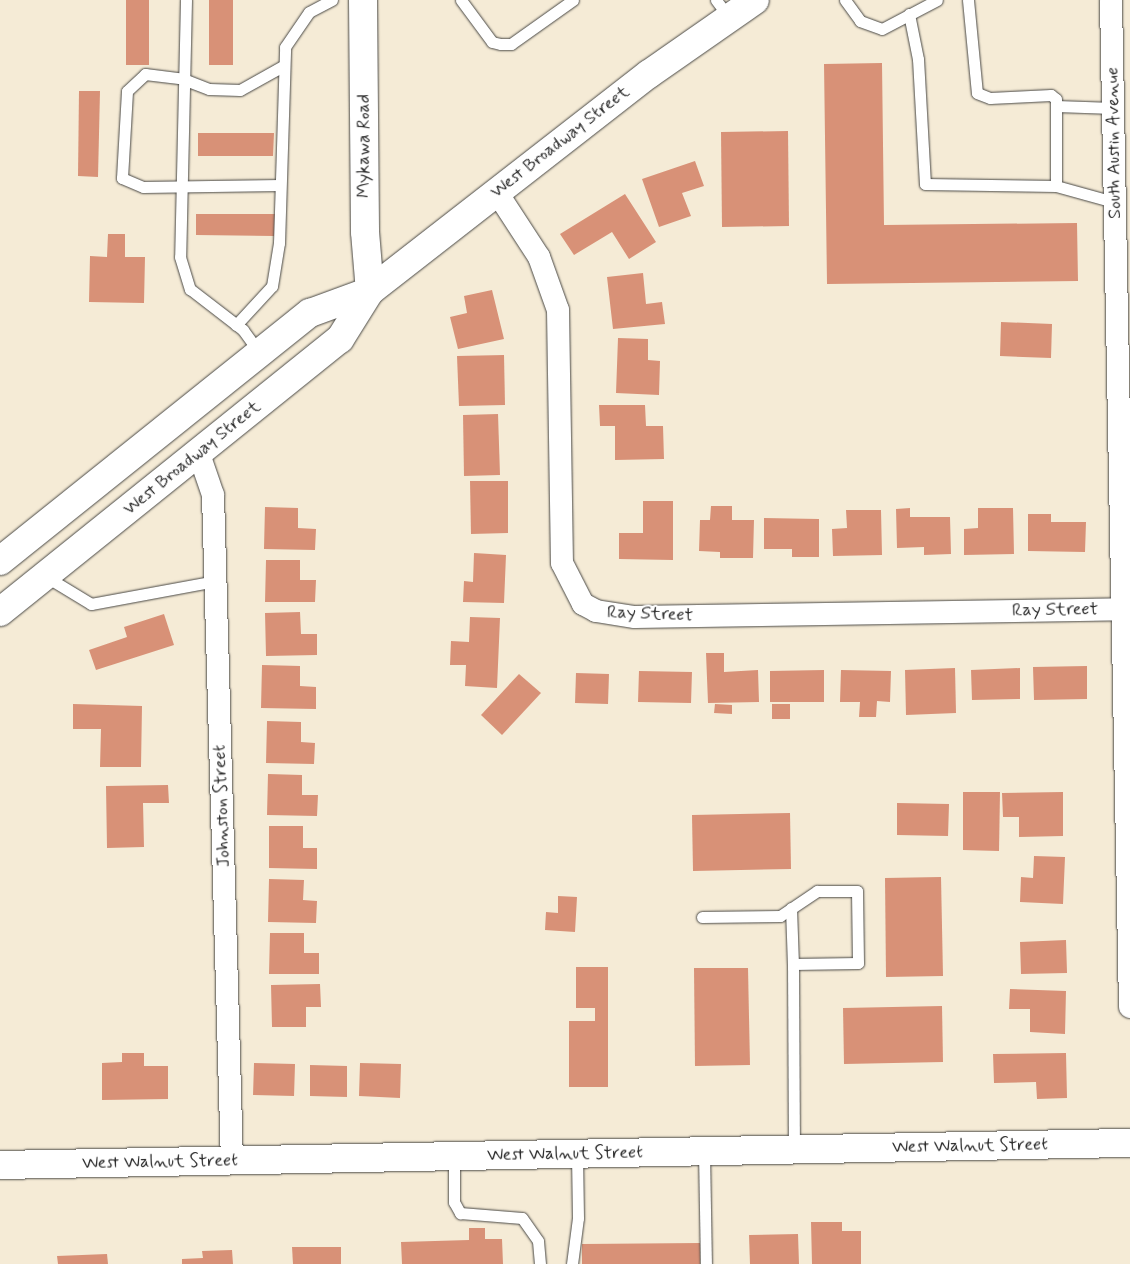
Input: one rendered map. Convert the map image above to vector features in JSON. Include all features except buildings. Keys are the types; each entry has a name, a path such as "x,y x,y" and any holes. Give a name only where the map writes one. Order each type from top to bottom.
{"main road":[{"name":"Mykawa Road","path":"363,0 365,232 370,291"},
{"name":"West Broadway Street","path":"0,612 340,339 370,291 722,8 755,0"},
{"name":"West Broadway Street","path":"0,561 310,312 370,291"},
{"name":"West Walnut Street","path":"0,1165 1130,1142"}],"street":[{"name":"South Austin Avenue","path":"1111,0 1114,202 1125,434 1125,609 1130,1007"},
{"name":"Ray Street","path":"496,190 539,257 558,310 562,563 583,604 596,611 635,617 1125,609"},
{"name":"Johnston Street","path":"199,454 213,495 232,1160"}],"lane":[{"path":"186,0 179,186 180,256 190,290 236,325 260,353"},
{"path":"236,325 272,286 279,243 285,48 309,12 332,0"},
{"path":"461,0 492,42 501,44 512,44 573,0"},
{"path":"845,0 860,21 882,29 937,0"},
{"path":"968,0 977,93 990,98 1051,95 1056,106 1056,186"},
{"path":"909,14 918,59 925,184 1056,186 1114,202"},
{"path":"280,185 143,188 122,178 126,91 145,74 183,79 209,89 240,90 283,66"},
{"path":"1056,106 1113,108"},
{"path":"45,576 91,604 215,581"},
{"path":"702,917 780,916 817,891 857,891 858,963 793,964"},
{"path":"791,908 794,1150"},
{"path":"704,1152 706,1264"},
{"path":"572,1264 578,1218 577,1154"},
{"path":"454,1155 454,1202 460,1213 522,1218 538,1241 540,1264"}]}
